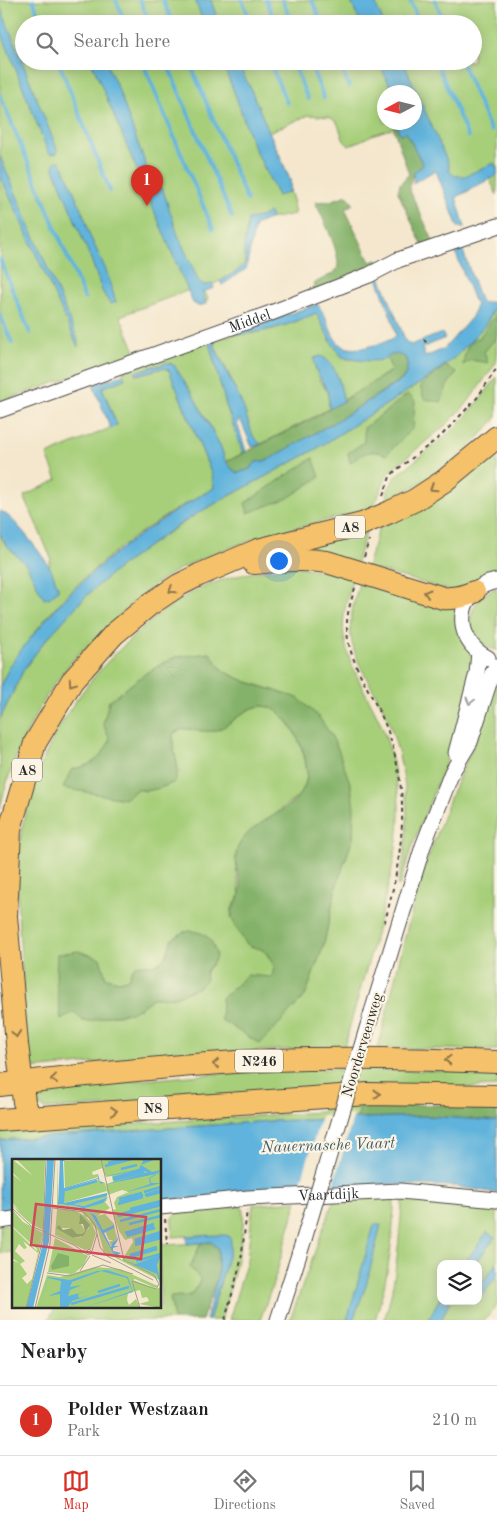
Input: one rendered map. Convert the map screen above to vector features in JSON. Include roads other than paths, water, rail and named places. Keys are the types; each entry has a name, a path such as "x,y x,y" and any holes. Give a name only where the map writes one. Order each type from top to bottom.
{"highway":[{"name":"A8","path":"30,1117 24,1102 17,1044 6,916 10,828 35,743 72,681 114,634 179,585 258,550 354,526 390,512 415,500 444,481 497,437"},
{"name":"A8","path":"215,568 273,561 311,560 327,562 443,598 462,598 474,592"},
{"name":"N246","path":"22,1082 96,1073 273,1060 389,1059 497,1062"},
{"path":"0,1085 22,1082"},
{"name":"N8","path":"0,1120 368,1094 497,1096"}],"street":[{"name":"Middel","path":"0,410 271,313 369,275 398,260 497,226"},
{"path":"497,581 483,585 474,592 467,601 462,623 471,646 479,653 489,658 497,659"},
{"name":"Noorderveenweg","path":"278,1320 423,846 452,772 477,673 479,653"},
{"name":"Noorderveenweg","path":"452,772 470,742 492,674 497,666"},
{"name":"Vaartdijk","path":"162,1207 248,1198 400,1191 497,1200"}],"water":[{"path":"195,0 211,0 216,15 201,15"},
{"path":"350,0 374,0 380,15 357,15"},
{"path":"0,6 15,44 15,67 0,29"},
{"path":"16,70 26,70 57,149 57,153 51,154 48,152"},
{"path":"95,70 109,70 118,88 152,182 163,190 178,235 199,282 205,285 213,284 214,288 203,292 206,304 198,306 193,303"},
{"path":"225,70 241,70 249,85 290,180 290,192 278,196 253,145"},
{"path":"382,70 407,70 414,85 390,85"},
{"path":"422,104 449,165 449,171 455,176 465,176 494,163 497,175 456,197 465,227 458,227 436,171 413,183 414,172 423,165 406,132 400,134 398,130 422,130"},
{"path":"0,156 78,340 78,347 0,175"},
{"path":"59,160 106,270 116,302 110,304 102,291 54,169 54,163"},
{"path":"269,212 271,218 255,225 246,269 222,285 220,281 237,271 245,263 244,247 248,219 261,217"},
{"path":"462,248 481,303 497,303 485,325 468,344 453,359 425,380 316,449 198,513 162,536 112,573 84,598 44,642 24,669 0,719 1,685 11,665 54,611 95,570 117,552 188,503 214,488 212,475 169,370 163,368 136,375 135,372 167,363 174,365 221,447 225,460 238,473 250,469 256,462 268,460 343,417 402,380 407,371 407,363 405,357 397,354 378,361 342,357 331,342 316,313 275,328 253,333 233,334 317,304 323,312 334,337 338,343 345,347 354,349 386,342 396,336 393,322 377,278 380,276 406,342 411,345 442,333 445,338 422,348 425,357 444,349 472,317 476,306 455,251"},
{"path":"214,340 215,347 243,406 253,436 261,444 252,447 239,420 237,423 246,451 243,453 226,405 209,343"},
{"path":"321,356 331,364 339,382 344,401 329,409 327,391 316,372 314,363 314,358"},
{"path":"123,375 125,379 102,388 117,425 111,429 93,385"},
{"path":"0,511 5,513 18,526 50,568 58,590 49,598 44,599 27,566 6,545 0,534"},
{"name":"Nauernasche Vaart","path":"428,1116 497,1121 497,1193 453,1186 381,1184 161,1201 161,1159 12,1159 12,1214 0,1215 0,1140 270,1121"},
{"path":"374,1225 381,1225 366,1286 353,1320 347,1320"},
{"path":"487,1232 495,1237 478,1260 467,1260"},
{"path":"186,1236 229,1236 231,1240 230,1250 209,1320 206,1320 218,1274 218,1248 211,1242 187,1244"},
{"path":"497,1263 497,1276 482,1296 482,1282"},
{"path":"437,1303 437,1305 448,1305 441,1320 428,1320"}],"waterway":[{"path":"33,0 39,15"},
{"path":"116,0 122,15"},
{"path":"140,0 146,15"},
{"path":"163,0 169,15"},
{"path":"242,0 248,15"},
{"path":"266,0 272,15"},
{"path":"282,0 289,15"},
{"path":"312,0 318,15"},
{"path":"410,0 416,15"},
{"path":"435,0 441,15"},
{"path":"62,70 110,191"},
{"path":"146,70 213,229"},
{"path":"170,70 232,217"},
{"path":"193,70 247,200"},
{"path":"273,70 287,103"},
{"path":"296,70 308,99"},
{"path":"313,70 324,98"},
{"path":"342,70 349,86"},
{"path":"440,70 468,137"},
{"path":"465,70 491,131"},
{"path":"0,95 85,299"},
{"path":"0,259 30,333"},
{"path":"0,315 12,343"}],"place":[{"name":"Polder Westzaan","path":"147,206"}]}
